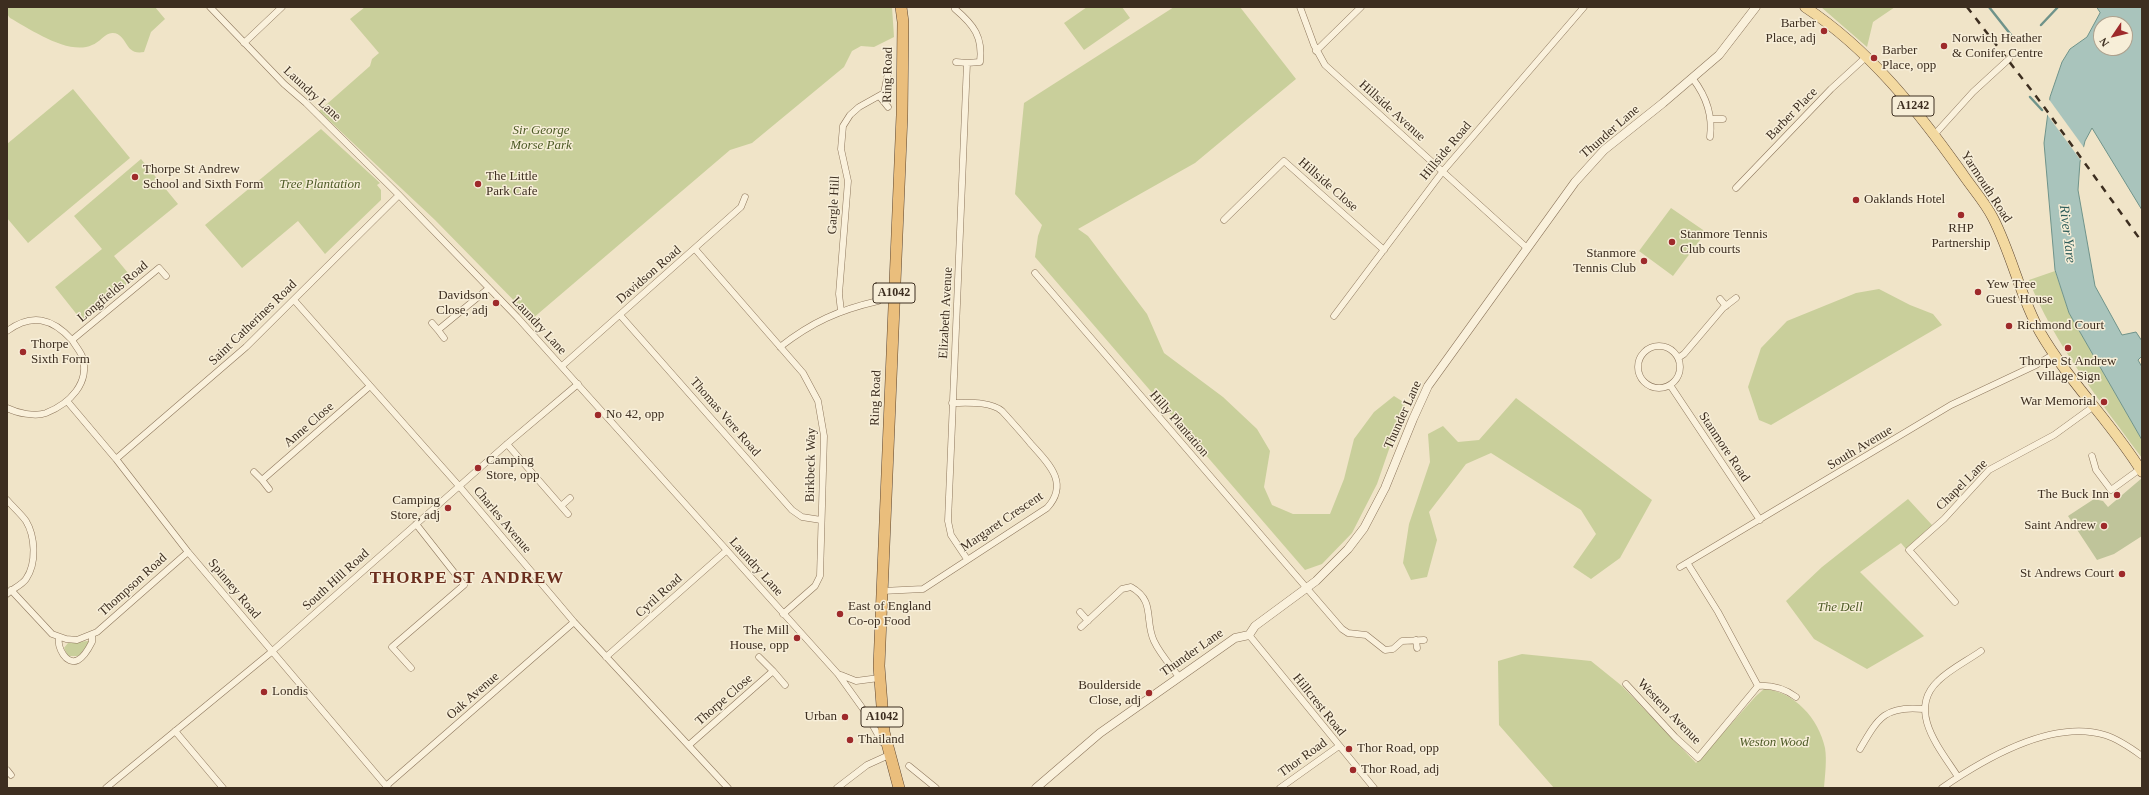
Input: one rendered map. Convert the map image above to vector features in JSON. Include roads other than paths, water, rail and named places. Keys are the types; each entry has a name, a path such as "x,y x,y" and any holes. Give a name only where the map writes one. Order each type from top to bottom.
{"highway":[{"name":"Ring Road","path":"899,788 884,732 880,678 882,591 902,115 903,22 901,7"}],"main road":[{"name":"Yarmouth Road","path":"1805,7 1838,31 1866,57 1909,102 1935,134 1992,216 2002,235 2032,315 2054,354 2141,471"}],"street":[{"name":"Laundry Lane","path":"210,7 284,84 306,103 399,195 562,366 726,551 838,674 866,713 889,755"},
{"path":"244,43 282,7"},
{"name":"Hillside Avenue","path":"1300,7 1316,51 1325,65 1527,248"},
{"path":"1316,51 1361,7"},
{"name":"Hillside Road","path":"1334,316 1443,171 1584,7"},
{"name":"Thunder Lane","path":"1036,788 1100,733 1235,638 1249,635 1255,626 1307,589 1330,569 1364,528 1385,488 1412,419 1428,386 1575,182 1604,150 1693,78 1732,40 1756,7"},
{"path":"955,9 977,32 982,48 980,62 956,62"},
{"name":"Barber Place","path":"1736,188 1826,95 1866,57"},
{"path":"1935,134 1973,92 2009,59"},
{"name":"Elizabeth Avenue","path":"966,559 948,528 967,63"},
{"path":"888,73 884,93 880,97 888,107"},
{"path":"1693,78 1707,101 1711,119 1710,137"},
{"name":"Gargle Hill","path":"841,311 839,294 848,181 841,149 841,136 843,126 850,115 859,107 880,97"},
{"path":"1711,119 1723,119"},
{"name":"Hillside Close","path":"1224,220 1284,161 1384,250"},
{"name":"Saint Catherines Road","path":"116,459 237,355 399,195"},
{"name":"Davidson Road","path":"562,366 742,207 745,197"},
{"name":"Birkbeck Way","path":"695,249 780,347 812,387 823,418 824,436 821,569 818,581 783,614"},
{"name":"Longfields Road","path":"157,260 159,268 166,276"},
{"name":"Longfields Road","path":"72,340 159,268"},
{"name":"Hilly Plantation","path":"1035,273 1342,629 1348,633 1366,635 1385,650 1393,649 1402,641 1416,640"},
{"path":"438,330 489,288"},
{"path":"1720,298 1726,306"},
{"path":"1678,358 1726,306 1736,298"},
{"name":"Charles Avenue","path":"294,300 459,486 574,622 728,788"},
{"path":"780,347 807,328 841,311 878,301"},
{"name":"Thomas Vere Road","path":"620,315 792,510 802,517 821,520"},
{"path":"7,331 29,320 48,322 63,330 72,340 82,356 83,378 78,390 67,401 45,413 24,413 7,408"},
{"path":"432,323 444,338"},
{"path":"1658,346 1672,351 1678,358 1679,373 1670,386 1656,389 1649,386 1638,374 1639,360 1643,353 1650,348 1658,346"},
{"name":"South Avenue","path":"1680,567 1688,564 1952,405 2036,365 2054,354"},
{"name":"South Hill Road","path":"106,788 272,652 459,486 578,384"},
{"name":"Anne Close","path":"262,480 370,386"},
{"name":"Stanmore Road","path":"1670,386 1760,520"},
{"name":"Spinney Road","path":"67,401 116,459 188,552 387,787"},
{"name":"Margaret Crescent","path":"882,591 923,589 966,559 1046,508 1056,495 1057,485 1053,470 997,406 952,403"},
{"name":"Chapel Lane","path":"1955,602 1909,550 1944,519 1989,470 2054,435 2094,406"},
{"path":"507,444 568,514"},
{"path":"2092,456 2096,470 2111,490"},
{"path":"2105,494 2141,471"},
{"path":"254,472 269,489"},
{"path":"561,506 570,498"},
{"path":"7,500 25,520 32,533 33,553 31,568 26,579 9,592"},
{"path":"411,668 392,647 464,585 416,524"},
{"name":"Cyril Road","path":"606,657 726,551"},
{"name":"Thompson Road","path":"9,592 46,629 58,637 77,640 92,635 188,552"},
{"path":"1688,564 1718,612 1758,686 1770,686 1790,693 1796,697"},
{"path":"1081,627 1122,589 1131,587 1144,596 1154,641 1179,677"},
{"path":"1080,612 1088,620"},
{"name":"Oak Avenue","path":"387,787 574,622"},
{"name":"Thompson Road","path":"58,637 61,651 70,660 74,661 80,659 92,642 92,635"},
{"name":"Hillcrest Road","path":"1249,635 1374,788"},
{"path":"1417,648 1416,640 1424,640"},
{"path":"1958,777 1931,735 1925,722 1924,709 1927,698 1937,682 1982,651"},
{"path":"759,657 785,685"},
{"name":"Thorpe Close","path":"689,745 773,671"},
{"name":"Laundry Lane","path":"838,674 850,680 856,681 880,678"},
{"name":"Western Avenue","path":"1626,684 1674,737 1698,758 1758,686"},
{"path":"1860,749 1878,720 1885,714 1896,709 1924,709"},
{"path":"175,731 223,788"},
{"path":"1942,788 1958,777 2007,749 2042,737 2069,732 2105,735 2118,740 2142,756"},
{"name":"Thor Road","path":"1280,788 1339,746"},
{"path":"837,788 867,765 889,755"},
{"path":"909,766 936,788"}],"water":[{"name":"River Yare","path":"2097,7 2142,7 2142,210 2092,128 2085,141 2080,162 2078,190 2095,286 2122,335 2136,332 2142,341 2142,356 2138,360 2142,367 2142,440 2069,313 2055,270 2044,143 2050,97 2062,62 2070,49 2087,37 2093,26 2093,56 2133,56 2133,16 2098,16 2100,13"}],"waterway":[{"path":"1989,7 2015,40"},
{"path":"2041,25 2058,7"},
{"path":"2030,97 2042,110"}],"railway":[{"path":"1967,7 2042,104 2142,242"}],"place":[{"name":"Barber Place, adj","path":"1824,31"},
{"name":"Norwich Heather & Conifer Centre","path":"1944,46"},
{"name":"Barber Place, opp","path":"1874,58"},
{"name":"Thorpe St Andrew School and Sixth Form","path":"135,177"},
{"name":"The Little Park Cafe","path":"478,184"},
{"name":"Oaklands Hotel","path":"1856,200"},
{"name":"RHP Partnership","path":"1961,215"},
{"name":"Stanmore Tennis Club courts","path":"1672,242"},
{"name":"Stanmore Tennis Club","path":"1644,261"},
{"name":"Yew Tree Guest House","path":"1978,292"},
{"name":"Davidson Close, adj","path":"496,303"},
{"name":"Richmond Court","path":"2009,326"},
{"name":"Thorpe St Andrew Village Sign","path":"2068,348"},
{"name":"Thorpe Sixth Form","path":"23,352"},
{"name":"War Memorial","path":"2104,402"},
{"name":"No 42, opp","path":"598,415"},
{"name":"Camping Store, opp","path":"478,468"},
{"name":"The Buck Inn","path":"2117,495"},
{"name":"Camping Store, adj","path":"448,508"},
{"name":"Saint Andrew","path":"2104,526"},
{"name":"St Andrews Court","path":"2122,574"},
{"name":"East of England Co-op Food","path":"840,614"},
{"name":"The Mill House, opp","path":"797,638"},
{"name":"Londis","path":"264,692"},
{"name":"Boulderside Close, adj","path":"1149,693"},
{"name":"Urban","path":"845,717"},
{"name":"Thailand","path":"850,740"},
{"name":"Thor Road, opp","path":"1349,749"},
{"name":"Thor Road, adj","path":"1353,770"}],"district":[{"name":"THORPE ST ANDREW","path":"467,579"}],"park label":[{"name":"Sir George Morse Park","path":"541,138"},
{"name":"Tree Plantation","path":"320,185"},
{"name":"The Dell","path":"1840,608"},
{"name":"Weston Wood","path":"1774,743"}]}
